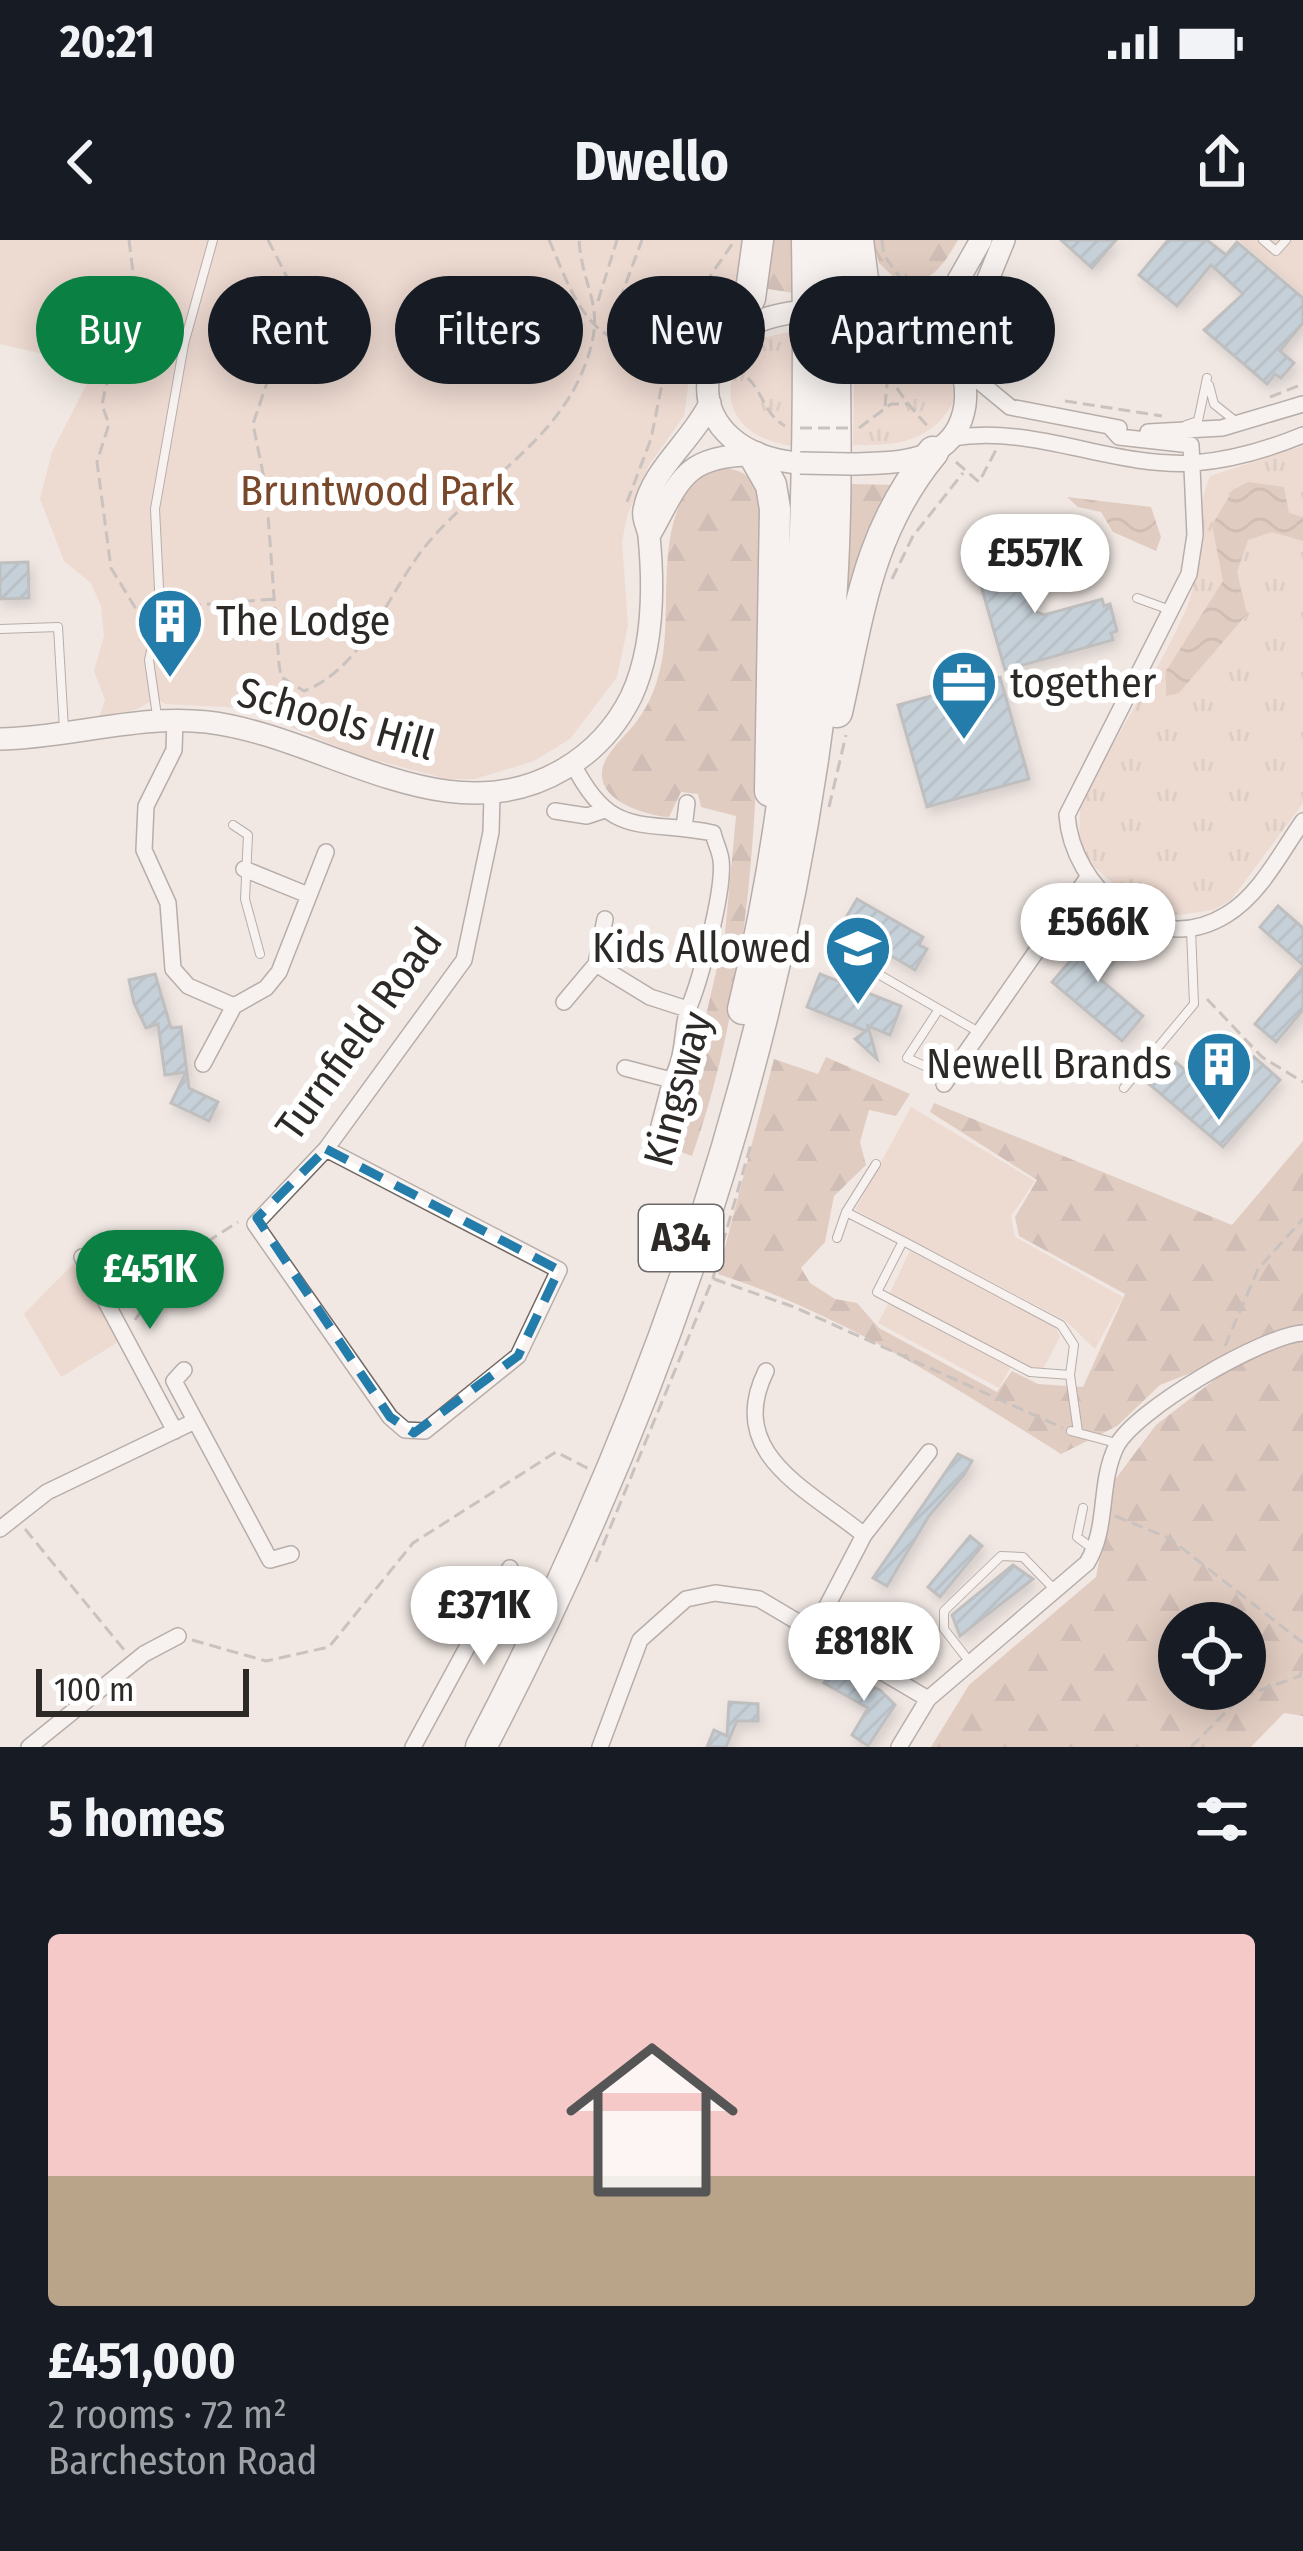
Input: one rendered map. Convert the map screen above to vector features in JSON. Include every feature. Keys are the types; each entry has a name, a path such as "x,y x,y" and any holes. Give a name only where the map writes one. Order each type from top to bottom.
{"highway":[{"path":"753,276 758,240"},
{"name":"A34","path":"807,240 808,700"},
{"name":"A34","path":"808,700 832,585 833,240"},
{"path":"858,240 862,276"},
{"path":"786,854 824,772 879,534 906,484 942,445"},
{"path":"753,456 771,485 775,509 768,764 786,854"},
{"name":"Kingsway","path":"481,1747 580,1551 665,1340 743,1088 786,854 808,700"},
{"name":"Kingsway","path":"462,1747 595,1473 696,1189 786,854"}],"street":[{"path":"961,276 982,240"},
{"path":"988,276 1004,240"},
{"name":"Schools Hill","path":"0,739 64,736 166,720 254,730 414,784 492,796 532,785 573,764 605,736 639,678 648,632 649,536 643,515 647,501 710,403 711,384"},
{"path":"942,445 964,413 963,384"},
{"path":"980,384 1010,407 1110,427 1247,422 1303,404"},
{"path":"710,403 722,429 753,456 800,463 851,464 985,432 1191,463 1244,454 1303,434"},
{"path":"1110,427 1119,437 1191,445 1195,535 1189,574 1066,815 1069,848 1086,880 1122,910 1155,926 1191,928 1226,916 1254,891 1303,821"},
{"name":"Schools Hill","path":"649,536 671,491 690,470 714,458 753,456"},
{"path":"166,720 173,750 146,806 144,850 168,903 173,969 188,986 234,1006"},
{"path":"573,764 602,811 632,825 712,833 722,862 702,977 687,1009 688,1029 656,1137"},
{"name":"Turnfield Road","path":"255,1224 326,1149 470,950 494,813 492,796"},
{"path":"684,827 687,802"},
{"path":"555,811 587,816 602,811"},
{"path":"202,1064 234,1006 266,988 279,972 326,852"},
{"path":"247,869 308,895"},
{"path":"946,1080 1086,880"},
{"path":"564,1003 596,964 605,919"},
{"path":"596,964 650,997 687,1009"},
{"path":"625,1067 671,1080"},
{"path":"255,1224 405,1430 425,1431 510,1364 529,1339 555,1282 559,1270 554,1262 326,1149"},
{"path":"82,1257 175,1431"},
{"path":"899,1747 928,1699 1057,1592 1095,1550 1103,1486 1117,1444 1180,1385 1303,1333"},
{"path":"184,1370 174,1382 270,1560 291,1554"},
{"path":"766,1371 752,1415 756,1440 768,1458 864,1535"},
{"path":"0,1529 47,1492 195,1421"},
{"path":"815,1629 864,1535 928,1452"},
{"path":"413,1747 511,1568"},
{"path":"600,1747 640,1640 686,1599 715,1593 759,1599 928,1699"},
{"path":"28,1747 134,1662 178,1636"}],"lane":[{"path":"166,720 149,660 160,608 155,509 184,344 213,240"},
{"path":"1263,240 1276,251 1286,240"},
{"path":"1164,424 1198,421 1207,378 1214,404 1231,419 1247,422"},
{"path":"1137,598 1172,610"},
{"path":"0,629 58,627 64,736"},
{"path":"1092,690 1127,698"},
{"path":"233,825 246,831 245,898 260,954"},
{"path":"1124,1088 1194,1004 1191,928"},
{"path":"833,948 979,1032"},
{"path":"1005,990 1020,1000"},
{"path":"940,1009 907,1058 946,1080"},
{"path":"837,1238 846,1212 875,1164"},
{"path":"846,1212 1061,1325 1073,1345 1074,1431 1117,1444"},
{"path":"903,1241 877,1292 1030,1372 1070,1376"},
{"path":"1083,1508 1077,1537 1095,1550"},
{"path":"969,1661 944,1629 944,1611 1001,1556 1023,1557 1057,1592"}],"path":[{"path":"129,240 135,314 126,328 129,347 112,365 105,390 102,405 109,424 97,462 111,568 147,626 145,633"},
{"path":"268,240 287,277 279,346 253,424 277,598 281,677 304,691 318,686 368,634 432,538 505,472 567,402 596,328 597,304 617,240"},
{"path":"549,240 578,304 607,335"},
{"path":"579,240 597,304"},
{"path":"629,276 642,240"},
{"path":"708,276 736,240"},
{"path":"882,240 884,255 899,276"},
{"path":"626,506 630,483 651,440 662,384"},
{"path":"759,384 778,422 800,428 851,428 871,422 885,407 887,384"},
{"path":"897,384 977,483 990,471 999,442 985,443 985,432"},
{"path":"993,397 1001,384"},
{"path":"1063,401 1164,424"},
{"path":"885,407 909,404"},
{"path":"886,592 913,536 964,472"},
{"path":"160,608 277,598"},
{"path":"1194,1004 1208,999 1220,1008 1236,1034 1303,1082"},
{"path":"1215,1374 1214,1361 1246,1290 1303,1219"},
{"path":"130,1326 174,1262 234,1221 255,1224"},
{"path":"713,1278 794,1306 1074,1431"},
{"path":"178,1636 266,1661 329,1647 413,1543 556,1453 595,1473"},
{"path":"1102,1513 1169,1538 1303,1643"},
{"path":"15,1516 134,1662"},
{"path":"1191,1747 1241,1697 1300,1676 1303,1664"}],"highlighted area":[{"path":"326,1149 559,1270 518,1356 414,1433 390,1417 257,1218"}],"green space":[{"name":"Bruntwood Park","path":"0,240 751,240 743,276 607,276 607,384 688,384 684,416 649,465 627,516 622,542 628,625 617,677 570,739 534,761 475,779 447,779 360,756 245,708 165,704 156,698 138,709 99,718 105,700 94,671 104,636 101,606 91,583 64,561 40,499 52,452 87,384 184,384 184,276 36,276 36,352 0,344"},
{"path":"767,240 800,240 800,276 789,276 789,292 765,288"},
{"path":"873,240 958,240 929,276 893,276 879,263"},
{"path":"1238,240 1303,240 1303,295"},
{"path":"789,332 789,384 802,384 804,447 761,437 736,414 732,384 765,384 765,338"},
{"path":"854,384 951,384 955,399 925,433 899,442 853,445"},
{"path":"1303,446 1303,803 1231,900 1213,910 1170,916 1134,902 1089,862 1079,842 1080,809 1185,612 1195,578 1210,476"},
{"path":"716,468 747,476 765,521 760,682 745,922 733,1001 692,1156 675,1150 725,933 736,816 701,807 698,794 681,792 669,817 632,808 610,794 602,772 610,753 645,708 658,678 673,524 695,482"},
{"path":"851,484 898,485 846,615"},
{"path":"826,1057 910,1094 896,1116 869,1110 860,1142 866,1165 834,1196 825,1242 801,1268 810,1283 835,1299 857,1303 879,1328 997,1392 1012,1371 1038,1384 1083,1387 1125,1294 1019,1236 1015,1217 1037,1180 930,1112 934,1103 1232,1225 1303,1141 1303,1329 1160,1385 1117,1426 1061,1454 852,1331 718,1274 774,1059 818,1074"},
{"path":"911,1107 1035,1181 1011,1216 1015,1237 1123,1297 1095,1349 1066,1321 855,1210"},
{"path":"910,1251 1054,1324 1060,1337 1043,1369 1025,1366 889,1295"},
{"path":"77,1260 120,1341 61,1377 24,1314"},
{"path":"891,1299 1013,1363 999,1388 878,1323"},
{"path":"1303,1336 1303,1716 1284,1713 1251,1747 931,1747 969,1685 1096,1577 1114,1481 1156,1425 1240,1360"}],"water":[{"path":"1248,482 1284,487 1289,513 1303,517 1303,541 1272,532 1248,540 1237,572 1247,614 1179,693 1166,696 1166,671 1223,581 1212,525 1233,490"},
{"path":"1067,497 1151,507 1161,537 1156,551 1113,532 1101,512 1078,507"}],"building":[{"path":"1061,240 1116,240 1092,268"},
{"path":"1168,240 1207,240 1226,255 1237,242 1303,298 1303,323 1280,351 1294,363 1281,378 1275,374 1267,384 1204,330 1243,294 1211,265 1177,306 1139,275"},
{"path":"1006,546 1008,552 1015,550 1032,610 1044,615 1102,599 1104,606 1110,604 1117,631 1111,633 1113,640 1005,670 974,561 981,559 979,553"},
{"path":"28,562 29,598 0,599 0,563"},
{"name":"together","path":"1000,677 1029,779 927,807 898,705"},
{"path":"857,899 923,937 919,945 927,949 915,970 841,926"},
{"path":"1278,906 1303,928 1303,965 1260,927"},
{"path":"1099,927 1125,949 1100,979 1143,1016 1122,1041 1052,982"},
{"path":"1303,967 1303,1010 1276,1042 1255,1024"},
{"path":"155,974 171,1028 181,1027 189,1088 218,1102 209,1121 171,1103 186,1072 165,1075 158,1024 146,1028 134,1003 129,980"},
{"path":"820,974 901,1006 890,1035 868,1026 877,1059 855,1039 866,1031 807,1007"},
{"name":"Newell Brands","path":"1170,1057 1218,1099 1254,1057 1280,1080 1223,1147 1148,1083"},
{"path":"958,1454 972,1461 964,1475 929,1516 887,1586 873,1578"},
{"path":"970,1536 982,1546 940,1597 928,1587"},
{"path":"1013,1565 1033,1579 960,1636 952,1615"},
{"path":"832,1670 880,1690 895,1705 868,1746 852,1735 868,1708 824,1683"},
{"path":"729,1702 758,1704 758,1721 737,1721 726,1747 707,1747 714,1730 727,1736"}],"place":[{"name":"The Lodge","path":"170,680"},
{"name":"together","path":"964,742"},
{"name":"Kids Allowed","path":"858,1007"},
{"name":"Newell Brands","path":"1219,1123"}]}
